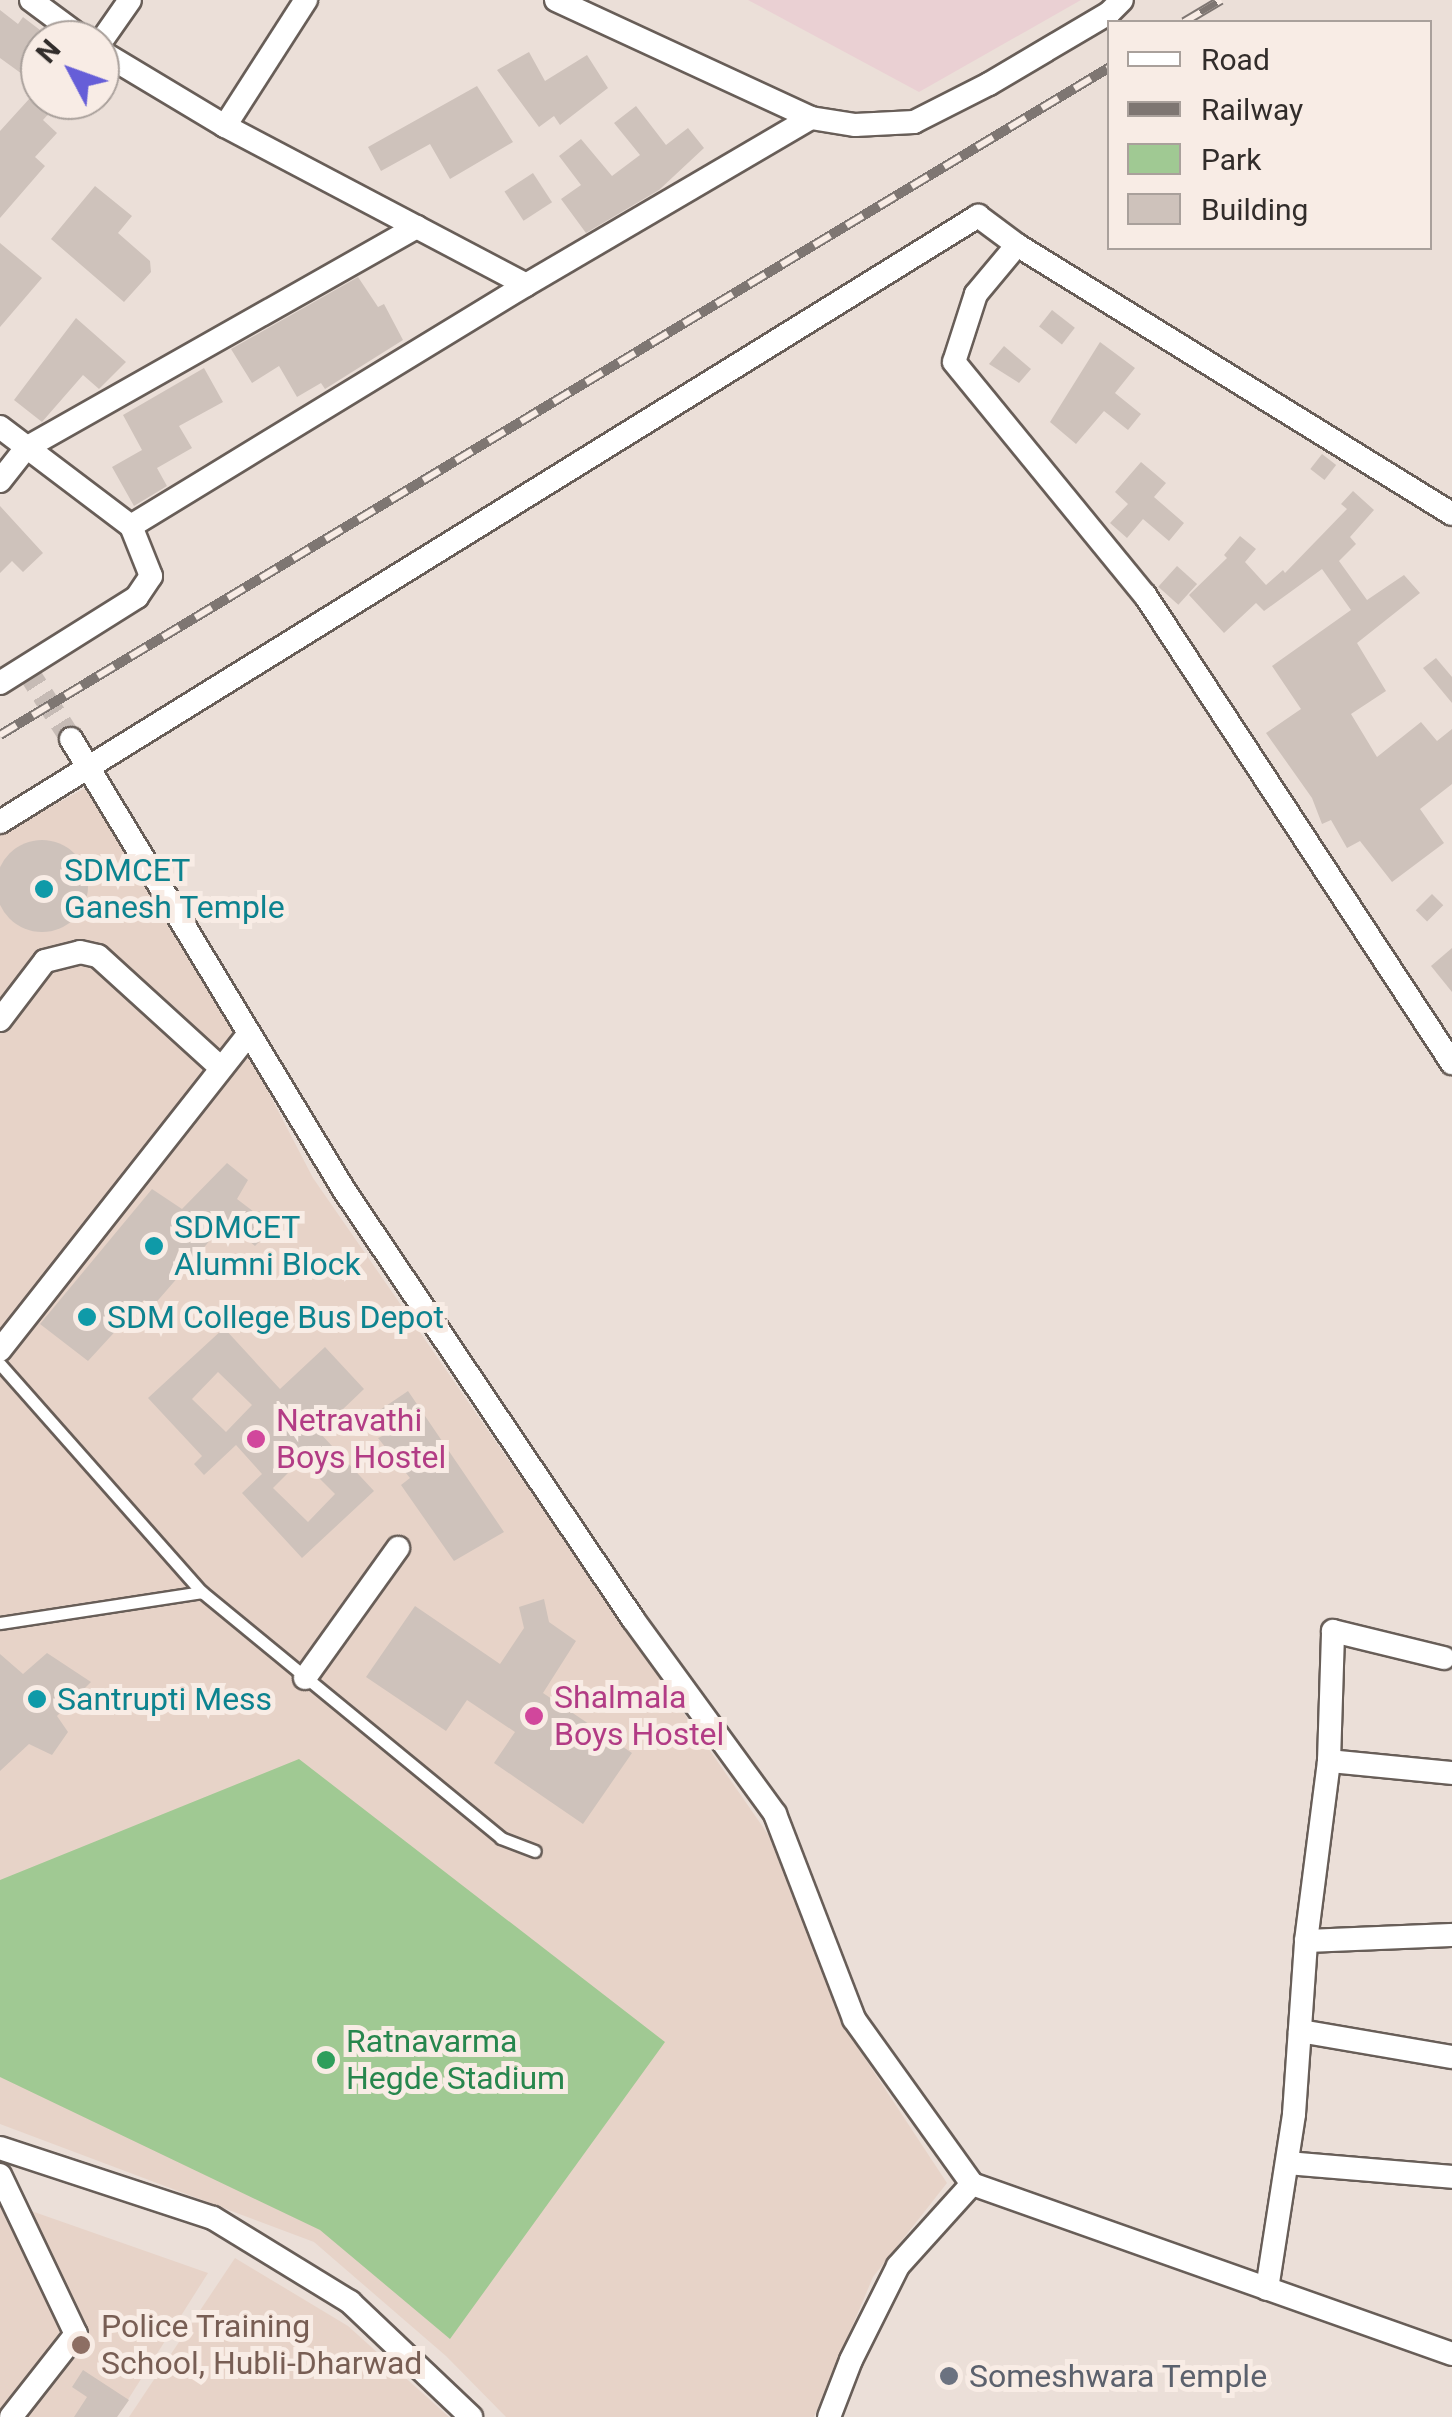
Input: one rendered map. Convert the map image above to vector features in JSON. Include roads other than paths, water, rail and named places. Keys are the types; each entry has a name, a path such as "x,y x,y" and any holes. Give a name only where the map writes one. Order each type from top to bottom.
{"street":[{"path":"31,0 58,20"},
{"path":"225,126 306,0"},
{"path":"556,0 811,118 855,124 914,122 1006,74 1110,13 1122,0"},
{"path":"120,60 225,126 526,284"},
{"path":"131,526 526,284 811,118"},
{"path":"0,822 978,216 1017,245 1452,514"},
{"path":"0,480 26,448 417,227"},
{"path":"1017,245 976,294 954,362 1145,594 1452,1064"},
{"path":"0,427 131,526 150,576 137,596 0,683"},
{"path":"71,740 344,1190 634,1619 775,1814 854,2019 972,2184 1452,2354"},
{"path":"0,1020 45,961 80,952 98,956 220,1066"},
{"path":"0,1350 249,1034"},
{"path":"305,1678 398,1548"},
{"path":"1267,2288 1286,2162 1306,1941 1329,1761 1333,1631 1444,1658"},
{"path":"1329,1761 1452,1773"},
{"path":"1306,1941 1452,1935"},
{"path":"1300,2031 1452,2057"},
{"path":"0,2148 213,2218 350,2302 471,2417"},
{"path":"1286,2162 1452,2177"},
{"path":"0,2175 76,2334 10,2417"},
{"path":"829,2417 850,2360 898,2266 972,2184"}],"lane":[{"path":"0,1364 202,1592 501,1838 535,1851"},
{"path":"0,1623 202,1592"}],"tunnel":[{"path":"25,667 71,739"}],"railway":[{"path":"1187,20 1221,0"},
{"path":"0,735 1107,69"}],"place":[{"name":"SDMCET Ganesh Temple","path":"44,889"},
{"name":"SDMCET Alumni Block","path":"154,1246"},
{"name":"SDM College Bus Depot","path":"87,1317"},
{"name":"Netravathi Boys Hostel","path":"256,1439"},
{"name":"Santrupti Mess","path":"37,1699"},
{"name":"Shalmala Boys Hostel","path":"534,1716"},
{"name":"Ratnavarma Hegde Stadium","path":"326,2060"},
{"name":"Police Training School, Hubli-Dharwad","path":"81,2345"},
{"name":"Someshwara Temple","path":"949,2376"}]}
